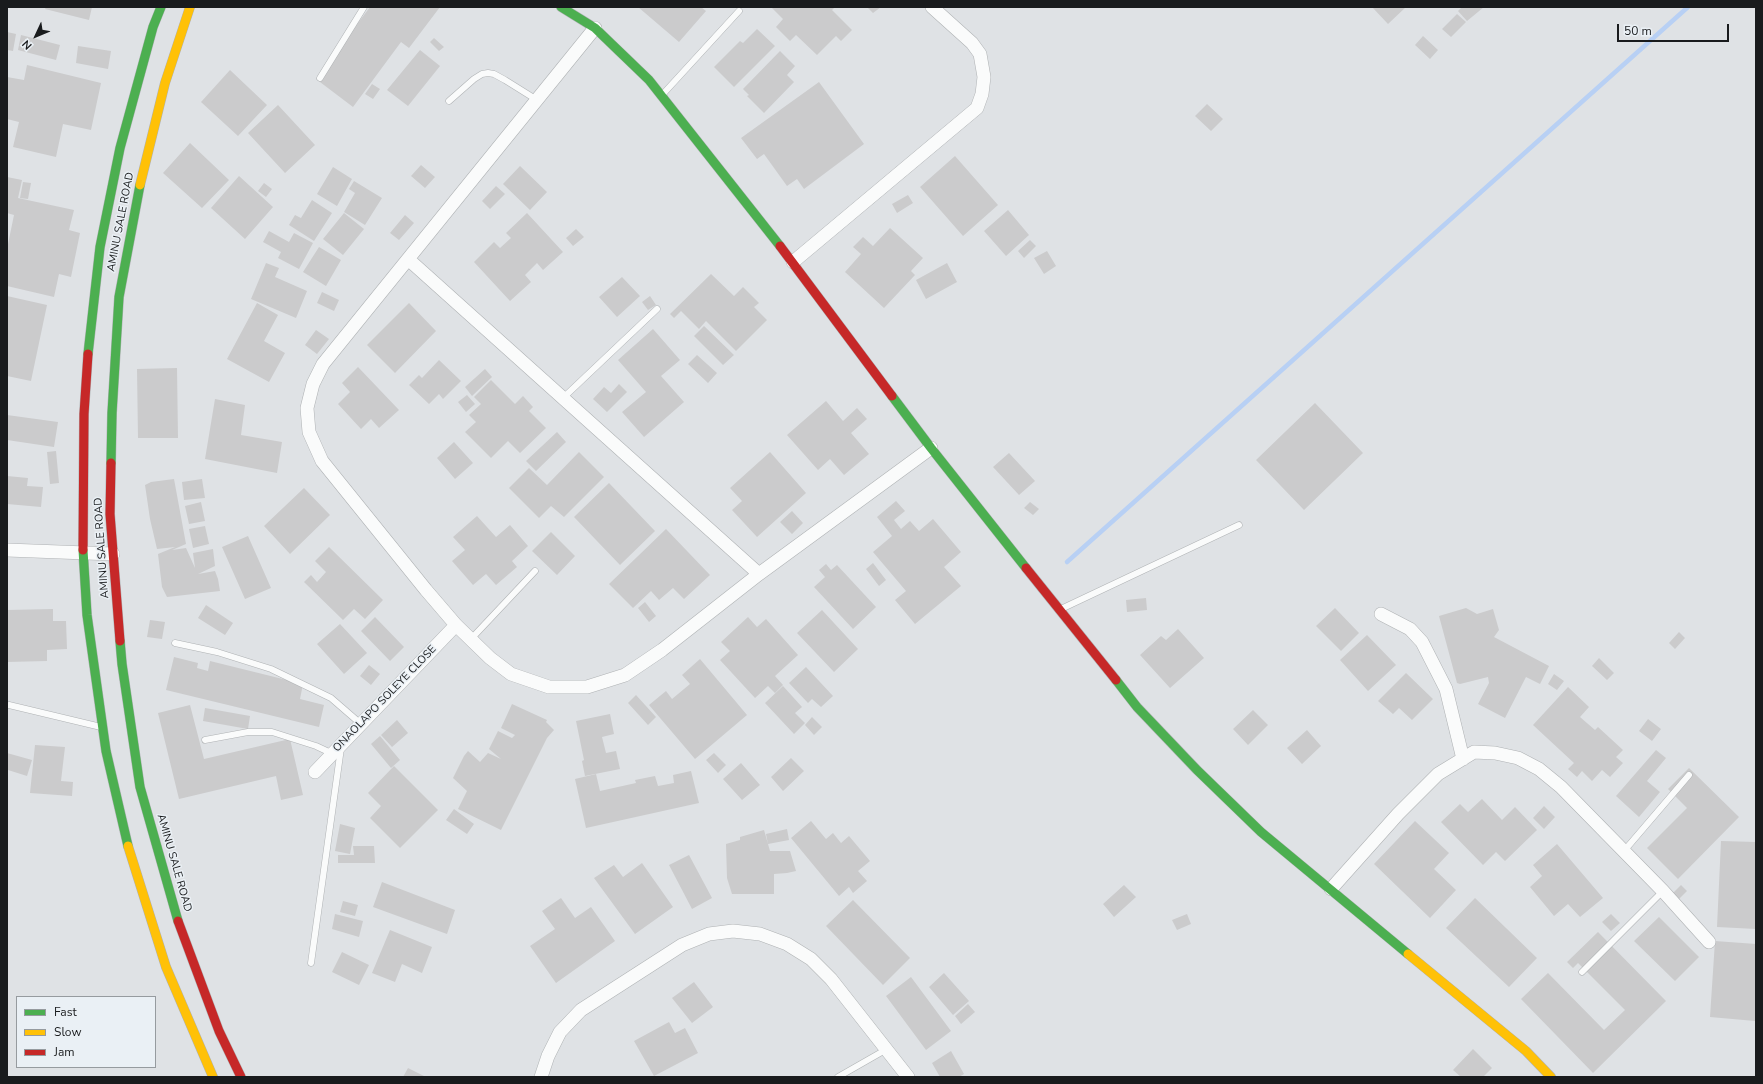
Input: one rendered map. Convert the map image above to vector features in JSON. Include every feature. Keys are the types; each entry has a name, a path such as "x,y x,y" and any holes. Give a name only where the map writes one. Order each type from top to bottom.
{"street":[{"name":"AMINU SALE ROAD","path":"161,7 153,27 120,148 100,247 88,357 84,414 83,552 87,614 106,751 131,858 166,967 213,1077"},
{"name":"AMINU SALE ROAD","path":"190,7 165,83 136,200 119,297 112,413 110,514 122,664 140,787 180,928 219,1031 241,1077"},
{"path":"561,7 595,28 649,80 793,262 931,448 1136,706 1196,770 1261,832 1526,1051 1551,1077"},
{"path":"793,262 977,108 982,94 984,77 980,54 972,43 932,7"},
{"path":"595,28 324,364 313,384 307,408 309,432 322,461 421,584 456,625 490,658 512,674 549,687 587,687 625,675 662,650 759,574 931,448"},
{"path":"408,259 759,574"},
{"path":"7,550 113,554"},
{"path":"1381,614 1410,629 1422,642 1446,689 1463,758"},
{"name":"ONAOLAPO SOLEYE CLOSE","path":"315,772 456,625"},
{"path":"1331,889 1398,814 1438,774 1474,752 1495,753 1518,758 1539,768 1561,787 1663,891 1709,942"},
{"path":"541,1077 548,1056 560,1032 581,1010 682,945 709,934 733,931 766,937 787,944 811,959 831,979 908,1077"}],"lane":[{"path":"320,78 364,7"},
{"path":"662,96 739,11"},
{"path":"449,102 474,79 482,74 488,73 494,74 505,80 537,100"},
{"path":"563,398 657,309"},
{"path":"1060,610 1239,525"},
{"path":"470,640 535,570"},
{"path":"175,643 217,652 271,669 331,698 361,724"},
{"path":"10,705 103,728"},
{"path":"205,740 248,732 272,732 316,746 337,750 311,962"},
{"path":"1624,851 1689,775"},
{"path":"1582,972 1663,891"},
{"path":"838,1077 887,1050"}],"building":[{"path":"46,7 92,7 89,20 45,9"},
{"path":"370,7 440,7 409,48 401,42 353,107 316,79"},
{"path":"638,7 701,7 706,11 679,42"},
{"path":"771,7 835,7 832,10 852,30 841,41 836,36 817,55 796,35 790,41 776,27 783,19"},
{"path":"867,7 881,7 873,13"},
{"path":"1372,7 1406,7 1388,24"},
{"path":"1462,7 1484,7 1467,21 1458,11"},
{"path":"1457,14 1466,22 1451,37 1442,29"},
{"path":"757,29 775,46 734,87 714,67 740,41 743,43"},
{"path":"7,32 16,34 13,51 7,50"},
{"path":"21,35 60,45 56,60 18,50"},
{"path":"1423,36 1438,50 1430,59 1415,45"},
{"path":"434,38 444,47 439,51 430,42"},
{"path":"78,46 111,51 108,69 76,63"},
{"path":"420,50 440,66 408,106 387,90"},
{"path":"780,51 795,66 787,75 794,82 764,113 747,96 749,95 743,89"},
{"path":"27,65 101,83 91,130 63,124 56,157 13,147 19,122 7,119 7,77 24,80"},
{"path":"230,70 267,105 238,136 201,102"},
{"path":"819,82 864,144 804,189 797,179 787,186 764,154 757,159 741,138"},
{"path":"372,84 380,89 373,99 365,94"},
{"path":"1207,104 1223,119 1211,131 1195,116"},
{"path":"278,105 315,145 285,173 248,133"},
{"path":"190,143 229,180 202,208 163,173"},
{"path":"955,156 998,205 963,236 920,187"},
{"path":"421,165 435,177 425,188 411,176"},
{"path":"520,166 547,192 530,210 503,184"},
{"path":"333,167 352,179 337,206 317,194"},
{"path":"239,176 273,207 245,239 211,208"},
{"path":"7,177 22,180 18,198 74,210 69,230 80,233 71,277 59,274 54,297 7,286 7,249 14,215 7,213"},
{"path":"354,181 382,198 365,225 344,212 355,193 349,189"},
{"path":"23,182 31,183 28,199 20,198"},
{"path":"264,183 272,189 266,197 258,191"},
{"path":"496,186 505,194 490,209 482,201"},
{"path":"908,195 913,203 897,213 892,204"},
{"path":"312,200 332,213 314,241 289,225 295,215 301,218"},
{"path":"1008,210 1029,235 1006,256 984,231"},
{"path":"344,213 364,229 343,255 323,239"},
{"path":"527,213 563,252 543,270 537,263 525,275 531,282 510,301 474,262 494,242 500,248 511,238 506,233"},
{"path":"405,215 414,223 399,240 390,233"},
{"path":"890,228 923,258 911,271 915,275 884,308 845,272 861,254 853,247 863,237 873,246"},
{"path":"576,229 584,237 573,246 566,238"},
{"path":"269,231 289,242 294,233 313,243 299,269 278,258 281,252 263,242"},
{"path":"1030,240 1036,246 1024,258 1018,251"},
{"path":"319,247 341,260 326,286 303,272"},
{"path":"1047,251 1056,266 1044,274 1034,258"},
{"path":"266,263 279,268 275,277 307,291 296,318 251,299"},
{"path":"947,263 957,282 926,299 916,280"},
{"path":"711,274 734,296 743,287 759,303 754,307 767,320 736,351 706,321 699,329 681,311 674,318 670,314"},
{"path":"622,277 640,296 617,317 599,297"},
{"path":"322,292 339,300 334,311 317,303"},
{"path":"7,296 47,305 31,381 7,376"},
{"path":"650,296 656,305 648,310 642,302"},
{"path":"257,303 278,315 264,341 285,353 269,382 227,359"},
{"path":"409,303 436,331 395,373 367,345"},
{"path":"704,326 734,355 723,365 694,336"},
{"path":"653,329 680,360 661,376 684,402 644,437 622,412 646,392 618,360"},
{"path":"316,330 329,339 317,354 305,345"},
{"path":"697,355 717,373 708,383 688,364"},
{"path":"439,360 461,381 443,399 439,394 429,404 409,385 419,375 422,378"},
{"path":"358,367 399,410 379,428 371,419 361,429 338,404 350,392 342,383"},
{"path":"177,368 178,438 138,438 137,369"},
{"path":"485,369 492,377 472,396 465,387"},
{"path":"491,380 515,404 523,396 533,407 529,411 546,428 520,453 508,441 491,458 465,432 476,422 469,415 481,404 474,397"},
{"path":"619,384 627,392 607,412 593,399 604,387 611,393"},
{"path":"467,395 475,404 466,412 458,402"},
{"path":"215,399 245,405 241,435 282,442 277,473 205,459"},
{"path":"826,401 843,421 857,408 867,419 851,433 869,454 844,475 830,459 818,470 787,435"},
{"path":"1315,403 1363,453 1304,510 1256,460"},
{"path":"7,415 58,422 54,447 7,440"},
{"path":"557,432 566,442 536,471 526,461"},
{"path":"454,442 473,463 455,479 437,458"},
{"path":"56,451 59,483 50,484 47,452"},
{"path":"579,452 604,477 564,517 551,506 539,518 509,488 529,468 547,485"},
{"path":"770,452 806,493 757,537 732,510 742,501 730,488"},
{"path":"1009,453 1035,481 1019,495 993,467"},
{"path":"7,476 28,478 27,486 43,487 41,507 7,504"},
{"path":"174,479 186,544 172,550 186,548 195,568 193,553 213,549 215,566 198,574 215,571 220,591 167,597 162,587 158,554 175,547 157,549 150,519 145,485 151,482"},
{"path":"202,479 205,498 184,500 182,482"},
{"path":"609,483 655,531 620,565 574,517"},
{"path":"304,488 330,515 290,554 264,526"},
{"path":"896,501 905,511 894,520 901,529 910,521 919,531 933,519 961,552 944,567 961,586 915,624 895,600 906,591 873,552 892,536 877,517"},
{"path":"201,502 205,521 189,524 185,506"},
{"path":"1030,502 1039,509 1033,515 1024,508"},
{"path":"792,511 803,523 792,534 780,522"},
{"path":"477,516 496,537 510,525 528,546 512,561 517,567 496,585 486,574 473,585 452,561 465,550 453,537"},
{"path":"205,526 209,544 193,548 189,529"},
{"path":"666,529 710,575 684,599 673,588 659,600 651,591 633,608 609,584"},
{"path":"551,532 575,556 557,575 532,551"},
{"path":"248,536 271,588 245,599 222,547"},
{"path":"329,547 383,600 365,619 354,609 343,620 304,582 311,575 317,582 326,572 315,561"},
{"path":"873,563 886,580 879,586 866,569"},
{"path":"826,564 831,570 837,565 876,607 853,629 814,587 825,577 819,570"},
{"path":"1146,598 1147,610 1127,612 1126,600"},
{"path":"645,602 656,616 649,622 638,608"},
{"path":"206,605 233,623 225,635 198,618"},
{"path":"1335,608 1359,633 1341,651 1316,626"},
{"path":"1466,608 1477,614 1493,609 1499,630 1494,637 1549,666 1540,684 1526,677 1505,718 1478,704 1489,683 1488,677 1460,684 1457,683 1439,616"},
{"path":"53,609 53,621 66,621 67,649 47,650 47,661 7,662 7,610"},
{"path":"822,610 858,649 834,672 797,633"},
{"path":"375,617 404,647 390,661 361,631"},
{"path":"748,617 757,627 766,619 798,655 775,676 783,685 775,693 768,686 755,698 720,660 730,651 721,642"},
{"path":"150,620 165,622 162,639 147,637"},
{"path":"340,624 367,653 344,674 317,644"},
{"path":"1178,629 1204,658 1170,688 1140,655 1161,636 1166,640"},
{"path":"1679,632 1685,638 1675,649 1669,643"},
{"path":"1367,635 1396,665 1368,691 1340,660"},
{"path":"174,657 198,663 197,668 208,671 210,661 303,684 300,699 324,705 319,727 166,690"},
{"path":"1599,658 1614,673 1607,680 1592,666"},
{"path":"700,659 747,715 695,759 649,705 666,691 672,699 690,684 682,675"},
{"path":"369,665 380,674 371,685 360,676"},
{"path":"806,667 833,696 821,707 812,699 808,703 789,683"},
{"path":"1406,673 1433,699 1412,720 1399,708 1393,714 1378,701"},
{"path":"1554,674 1564,681 1557,690 1548,684"},
{"path":"783,686 802,707 795,713 805,723 794,734 765,703"},
{"path":"1568,687 1589,707 1580,717 1595,730 1598,727 1623,750 1616,757 1623,763 1610,777 1602,770 1592,781 1582,771 1577,777 1568,769 1574,763 1533,725"},
{"path":"636,695 656,717 648,725 628,703"},
{"path":"512,704 547,720 546,722 554,730 547,738 501,830 458,809 467,791 453,778 468,751 480,762 488,753 501,759 489,749 498,731 512,738 515,735 501,728"},
{"path":"190,705 204,759 290,739 303,795 281,800 276,776 179,799 158,713"},
{"path":"205,708 250,716 248,729 203,721"},
{"path":"1253,710 1268,725 1248,745 1233,729"},
{"path":"610,714 614,734 602,737 606,753 616,751 620,769 585,776 582,761 584,760 576,721"},
{"path":"812,717 822,727 814,735 805,725"},
{"path":"1648,719 1661,729 1652,741 1639,731"},
{"path":"397,720 408,733 392,747 381,735"},
{"path":"1307,730 1321,746 1302,764 1287,748"},
{"path":"380,736 400,760 391,768 371,744"},
{"path":"35,745 65,747 61,781 73,782 72,796 30,793"},
{"path":"1656,750 1666,758 1647,781 1660,792 1639,817 1616,796"},
{"path":"7,753 32,760 27,776 8,770 7,773"},
{"path":"714,753 726,765 718,773 706,760"},
{"path":"791,758 804,771 783,791 771,777"},
{"path":"741,763 760,785 742,800 723,779"},
{"path":"394,766 438,810 400,848 370,818 381,806 368,793"},
{"path":"1689,768 1739,817 1678,879 1647,848 1687,808 1668,789"},
{"path":"691,771 699,803 586,828 575,779 596,774 600,791 636,783 635,780 655,776 658,786 674,783 673,775"},
{"path":"1482,799 1502,820 1515,807 1537,830 1505,861 1496,852 1483,865 1441,822 1460,804 1468,812"},
{"path":"1544,806 1555,817 1544,829 1533,818"},
{"path":"454,809 474,824 467,834 446,820"},
{"path":"811,821 826,839 833,833 841,843 849,836 870,861 858,871 867,881 853,893 849,887 839,896 791,838"},
{"path":"1415,821 1449,853 1434,869 1456,890 1430,918 1374,864"},
{"path":"340,824 355,828 350,854 335,851"},
{"path":"787,829 789,840 768,844 766,834"},
{"path":"764,830 770,851 790,851 796,871 774,874 774,894 732,894 727,878 726,844 740,840 740,837"},
{"path":"1721,841 1756,842 1756,929 1717,927"},
{"path":"1557,844 1603,898 1580,917 1568,904 1554,916 1530,887 1542,876 1533,865"},
{"path":"353,846 374,846 375,863 338,863 338,855 354,855"},
{"path":"689,855 712,898 692,909 669,865"},
{"path":"642,863 673,907 635,934 594,878 614,865 623,877"},
{"path":"382,882 455,910 447,934 373,907"},
{"path":"1124,885 1136,897 1114,917 1103,904"},
{"path":"1681,885 1687,891 1679,899 1673,893"},
{"path":"561,898 575,918 591,907 615,941 556,983 530,946 555,929 542,911"},
{"path":"1475,898 1537,958 1509,987 1446,928"},
{"path":"853,900 910,958 883,985 826,926"},
{"path":"343,901 358,905 355,916 340,912"},
{"path":"335,914 363,921 359,937 332,929"},
{"path":"1187,914 1191,924 1177,930 1172,920"},
{"path":"1611,914 1620,923 1611,931 1602,922"},
{"path":"1659,917 1699,957 1675,981 1634,941"},
{"path":"390,930 432,947 422,973 402,964 395,982 372,973"},
{"path":"1598,932 1666,1001 1593,1073 1521,999 1548,973 1604,1030 1625,1010 1578,963 1573,968 1567,962"},
{"path":"1715,941 1756,944 1755,1021 1710,1017"},
{"path":"342,952 369,965 359,985 332,972"},
{"path":"944,973 969,1001 953,1015 929,987"},
{"path":"911,977 951,1031 926,1050 886,996"},
{"path":"694,982 713,1007 692,1023 672,998"},
{"path":"968,1004 975,1012 961,1024 955,1016"},
{"path":"669,1022 675,1033 685,1028 698,1053 654,1076 634,1041"},
{"path":"1473,1049 1492,1068 1483,1077 1461,1077 1453,1070"},
{"path":"951,1051 964,1074 959,1077 940,1077 932,1063"},
{"path":"408,1068 426,1077 403,1077"}],"waterway":[{"path":"1067,562 1688,7"}],"traffic: fast":[{"path":"88,354 100,247 120,148 153,27 161,7"},
{"path":"561,7 595,28 649,80 780,246"},
{"path":"111,463 112,413 119,297 140,185"},
{"path":"892,396 1026,568"},
{"path":"83,550 87,615 106,751 128,846"},
{"path":"120,641 140,787 178,921"},
{"path":"1116,680 1137,707 1197,770 1261,832 1408,954"}],"traffic: slow":[{"path":"140,185 165,83 190,7"},
{"path":"128,846 166,967 213,1077"},
{"path":"1408,954 1526,1051 1551,1077"}],"traffic: jam":[{"path":"780,246 892,396"},
{"path":"83,550 84,414 88,354"},
{"path":"111,463 110,514 120,641"},
{"path":"1026,568 1116,680"},
{"path":"178,921 219,1031 241,1077"}]}
